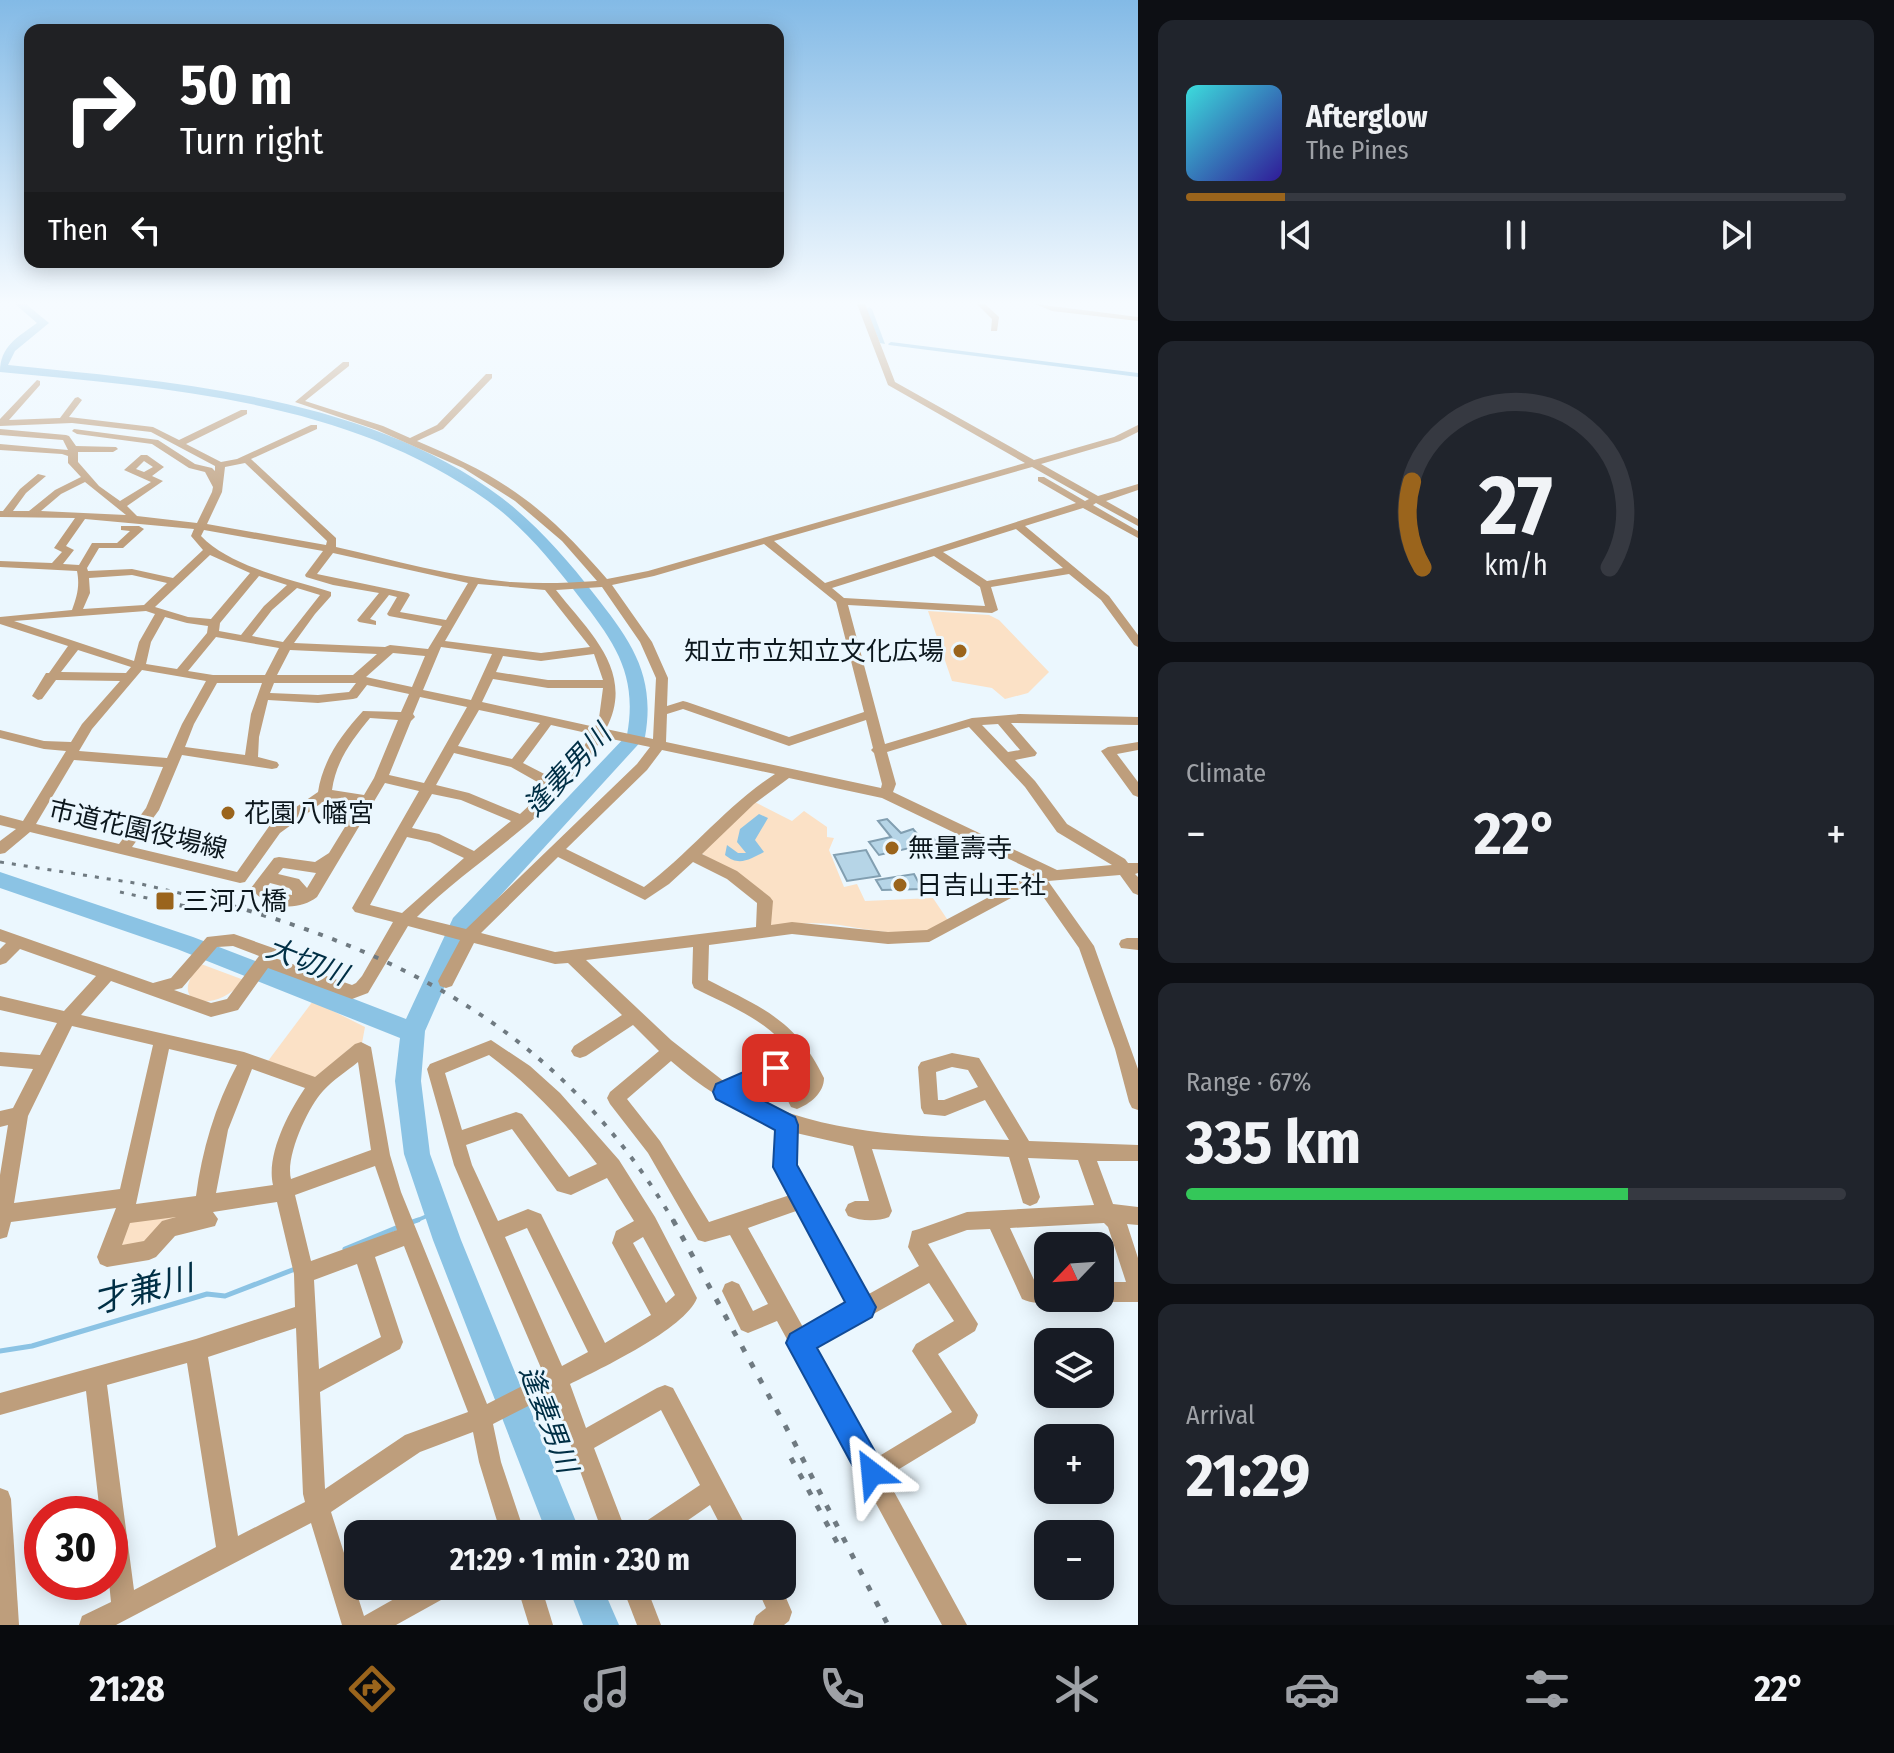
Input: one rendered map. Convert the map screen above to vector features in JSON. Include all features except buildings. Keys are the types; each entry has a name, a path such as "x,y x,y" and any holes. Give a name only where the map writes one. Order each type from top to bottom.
{"street":[{"path":"326,380 299,402 412,440 466,466 519,499 566,539 651,651 662,678 663,711 656,745 642,767 473,931 446,981"},
{"path":"412,440 440,427 485,380"},
{"path":"890,380 1001,443 1084,504 1138,535"},
{"path":"0,423 37,383"},
{"path":"63,420 78,400"},
{"path":"180,443 244,412"},
{"path":"0,423 63,420 153,430 220,465 242,459 314,427"},
{"path":"79,520 201,527 330,549 473,583 554,588 602,584 767,541 1117,439 1138,428"},
{"path":"77,431 155,442 192,466 209,470 217,487"},
{"path":"0,432 62,436 73,452 73,463 86,478 132,515 132,521"},
{"path":"0,447 73,452 113,449"},
{"path":"242,459 332,540 330,549 310,575 331,590"},
{"path":"220,465 217,487 196,536 209,550 257,572 295,584 331,590 362,584 387,590 405,596 393,614 448,624"},
{"path":"1027,465 1138,523"},
{"path":"3,514 41,476"},
{"path":"120,506 158,481 145,476"},
{"path":"31,514 58,492 86,478"},
{"path":"827,586 1138,487"},
{"path":"3,514 31,514 139,529 119,546 96,545 83,572 84,593 77,611"},
{"path":"55,567 69,550 59,548 79,520"},
{"path":"1020,527 1107,602 1138,643"},
{"path":"767,541 827,586 841,601 868,715 889,784 886,794"},
{"path":"147,608 209,550"},
{"path":"841,601 992,610 985,585 937,553"},
{"path":"0,564 83,572 132,572 175,582"},
{"path":"985,585 1073,570"},
{"path":"180,673 257,572"},
{"path":"320,872 279,862 266,877 294,883 300,889 299,901 306,899 381,778 409,717 435,648 473,583"},
{"path":"244,639 268,608 295,584"},
{"path":"267,961 352,992 357,991 412,922 475,857 556,786 608,734 610,684 598,650 554,588"},
{"path":"251,760 252,727 267,681 286,646 312,609 331,590"},
{"path":"372,623 363,620 387,590"},
{"path":"0,619 147,608 244,639 286,646 386,651 435,648 541,657 598,650"},
{"path":"0,849 26,828 87,727 145,655 145,642 161,614"},
{"path":"0,619 75,645 134,671"},
{"path":"38,696 75,645"},
{"path":"262,696 318,699 353,695 360,680 386,651"},
{"path":"499,652 475,705 360,908 467,938 555,958 701,942 792,928 888,938 929,936 1044,875 1132,868"},
{"path":"50,676 134,671 180,673 213,679 360,680 886,794 1044,875 1086,946 1124,1049 1138,1102"},
{"path":"489,675 548,684 610,684"},
{"path":"123,849 152,810 213,679"},
{"path":"663,711 683,705 789,742 868,715"},
{"path":"367,800 325,794 327,774 335,755 367,714 409,717"},
{"path":"1002,720 1030,753 1005,757"},
{"path":"515,764 548,721"},
{"path":"878,750 972,722 1138,721"},
{"path":"972,722 1005,757 1062,828 1132,868 1138,889"},
{"path":"0,734 74,751 251,760 272,765"},
{"path":"1138,746 1108,751 1138,792"},
{"path":"450,748 515,764 556,786"},
{"path":"556,850 645,894 671,876 755,792 788,772"},
{"path":"381,778 485,802 519,819"},
{"name":"市道花園役場線","path":"0,820 240,878 275,829 325,794"},
{"path":"403,831 434,838 475,857"},
{"path":"691,855 732,875 765,901 763,932"},
{"path":"0,935 211,1010 232,1005 270,953 267,949 222,938 213,941 176,983 153,989"},
{"path":"0,959 17,942"},
{"path":"701,942 700,983 757,1011 797,1044 815,1078 815,1086 797,1101"},
{"path":"571,956 670,1052 724,1092 787,1125 860,1141 1138,1153"},
{"path":"108,974 68,1018 9,1117 1,1222 126,1206 206,1212"},
{"path":"176,983 181,1001"},
{"path":"0,1003 163,1039 248,1061 317,1085"},
{"path":"580,1051 635,1015"},
{"path":"163,1039 126,1206 107,1257 149,1250 169,1228 206,1212 284,1191 381,1155"},
{"path":"91,1625 317,1508 413,1443 484,1416 553,1382 601,1357 664,1319 687,1298 648,1224 612,1166 553,1096 491,1047 436,1069 455,1141 553,1382 581,1443 610,1520"},
{"path":"354,1625 317,1508 304,1274 279,1170 297,1115 317,1085 352,1053 361,1049 365,1052 381,1155 406,1236 484,1416 490,1462 509,1520"},
{"path":"670,1052 616,1098 654,1147 705,1233 803,1199"},
{"path":"724,1092 802,1057"},
{"path":"0,1059 43,1063"},
{"path":"206,1212 216,1132 223,1109 248,1061"},
{"path":"989,1090 1020,1149 1030,1197"},
{"path":"455,1141 516,1120 564,1185 571,1186 612,1166"},
{"path":"787,1125 785,1167 862,1307"},
{"path":"855,1210 882,1211 860,1141"},
{"path":"1085,1153 1107,1213 1116,1221 1138,1290 1114,1291"},
{"path":"872,1473 967,1415 923,1351 968,1324 918,1247 919,1238 967,1221 1107,1213 1138,1216"},
{"path":"493,1232 528,1218 534,1221 601,1357"},
{"path":"996,1220 1029,1292 1034,1292"},
{"path":"648,1224 623,1238 622,1243 664,1319"},
{"path":"735,1224 955,1625"},
{"path":"304,1274 406,1236"},
{"path":"311,1385 393,1342 363,1251"},
{"path":"800,1343 932,1270"},
{"path":"732,1291 748,1323 781,1309"},
{"path":"0,1404 196,1350 307,1314"},
{"path":"196,1350 229,1553"},
{"path":"95,1378 124,1609"},
{"path":"581,1443 665,1396 730,1520"},
{"path":"668,1520 713,1490"},
{"path":"0,1499 7,1625"},
{"path":"372,1625 416,1600"},
{"path":"533,1600 541,1625"},
{"path":"639,1600 649,1625"},
{"path":"765,1625 780,1612 774,1600"}],"shaded area":[{"path":"928,611 989,615 999,620 1049,672 1028,693 1005,699 992,688 952,681"},
{"path":"751,800 792,821 804,811 827,827 827,837 834,838 829,850 844,887 857,884 865,901 933,898 949,922 921,932 906,933 823,923 767,926 770,902 700,852"},
{"path":"201,964 244,980 219,999 197,1000 190,996 188,988 191,977"},
{"path":"313,1001 365,1027 362,1043 350,1048 316,1080 268,1061"},
{"path":"208,1208 149,1247 112,1253 126,1217"}],"water":[{"path":"759,814 768,818 755,840 764,852 740,861 730,859 725,855 727,845 738,853 746,853 737,842 740,829"}],"waterway":[{"name":"逢妻男川","path":"114,380 258,402 322,418 384,439 442,465 494,499 545,546 614,631 631,663 640,697 636,737 461,924 413,1031"},
{"name":"大切川","path":"0,880 185,943 390,1026 413,1031"},
{"name":"逢妻男川","path":"413,1031 408,1081 417,1154 447,1240 558,1520"},
{"name":"才兼川","path":"416,1220 427,1216 439,1217"},
{"name":"才兼川","path":"412,1222 416,1220"},
{"name":"才兼川","path":"345,1249 396,1228"},
{"name":"才兼川","path":"0,1351 32,1346 207,1294 225,1296 295,1269"},
{"name":"逢妻男川","path":"591,1600 601,1625"}],"railway":[{"path":"0,862 141,884 220,903"},
{"path":"120,892 165,902"},
{"path":"165,902 206,911"},
{"path":"165,902 174,904"},
{"path":"220,903 226,904"},
{"path":"220,903 357,949 421,979 480,1014 535,1056 586,1104 632,1159 674,1222"},
{"path":"673,1220 793,1440 888,1625"},
{"path":"791,1458 839,1546"}],"place":[{"name":"知立市立知立文化広場","path":"960,651"},
{"name":"花園八幡宮","path":"228,813"},
{"name":"無量壽寺","path":"892,848"},
{"name":"日吉山王社","path":"900,885"},
{"name":"三河八橋","path":"165,901"}],"route":[{"path":"776,1068 724,1092 787,1125 785,1167 862,1307 800,1343 872,1473"}]}
